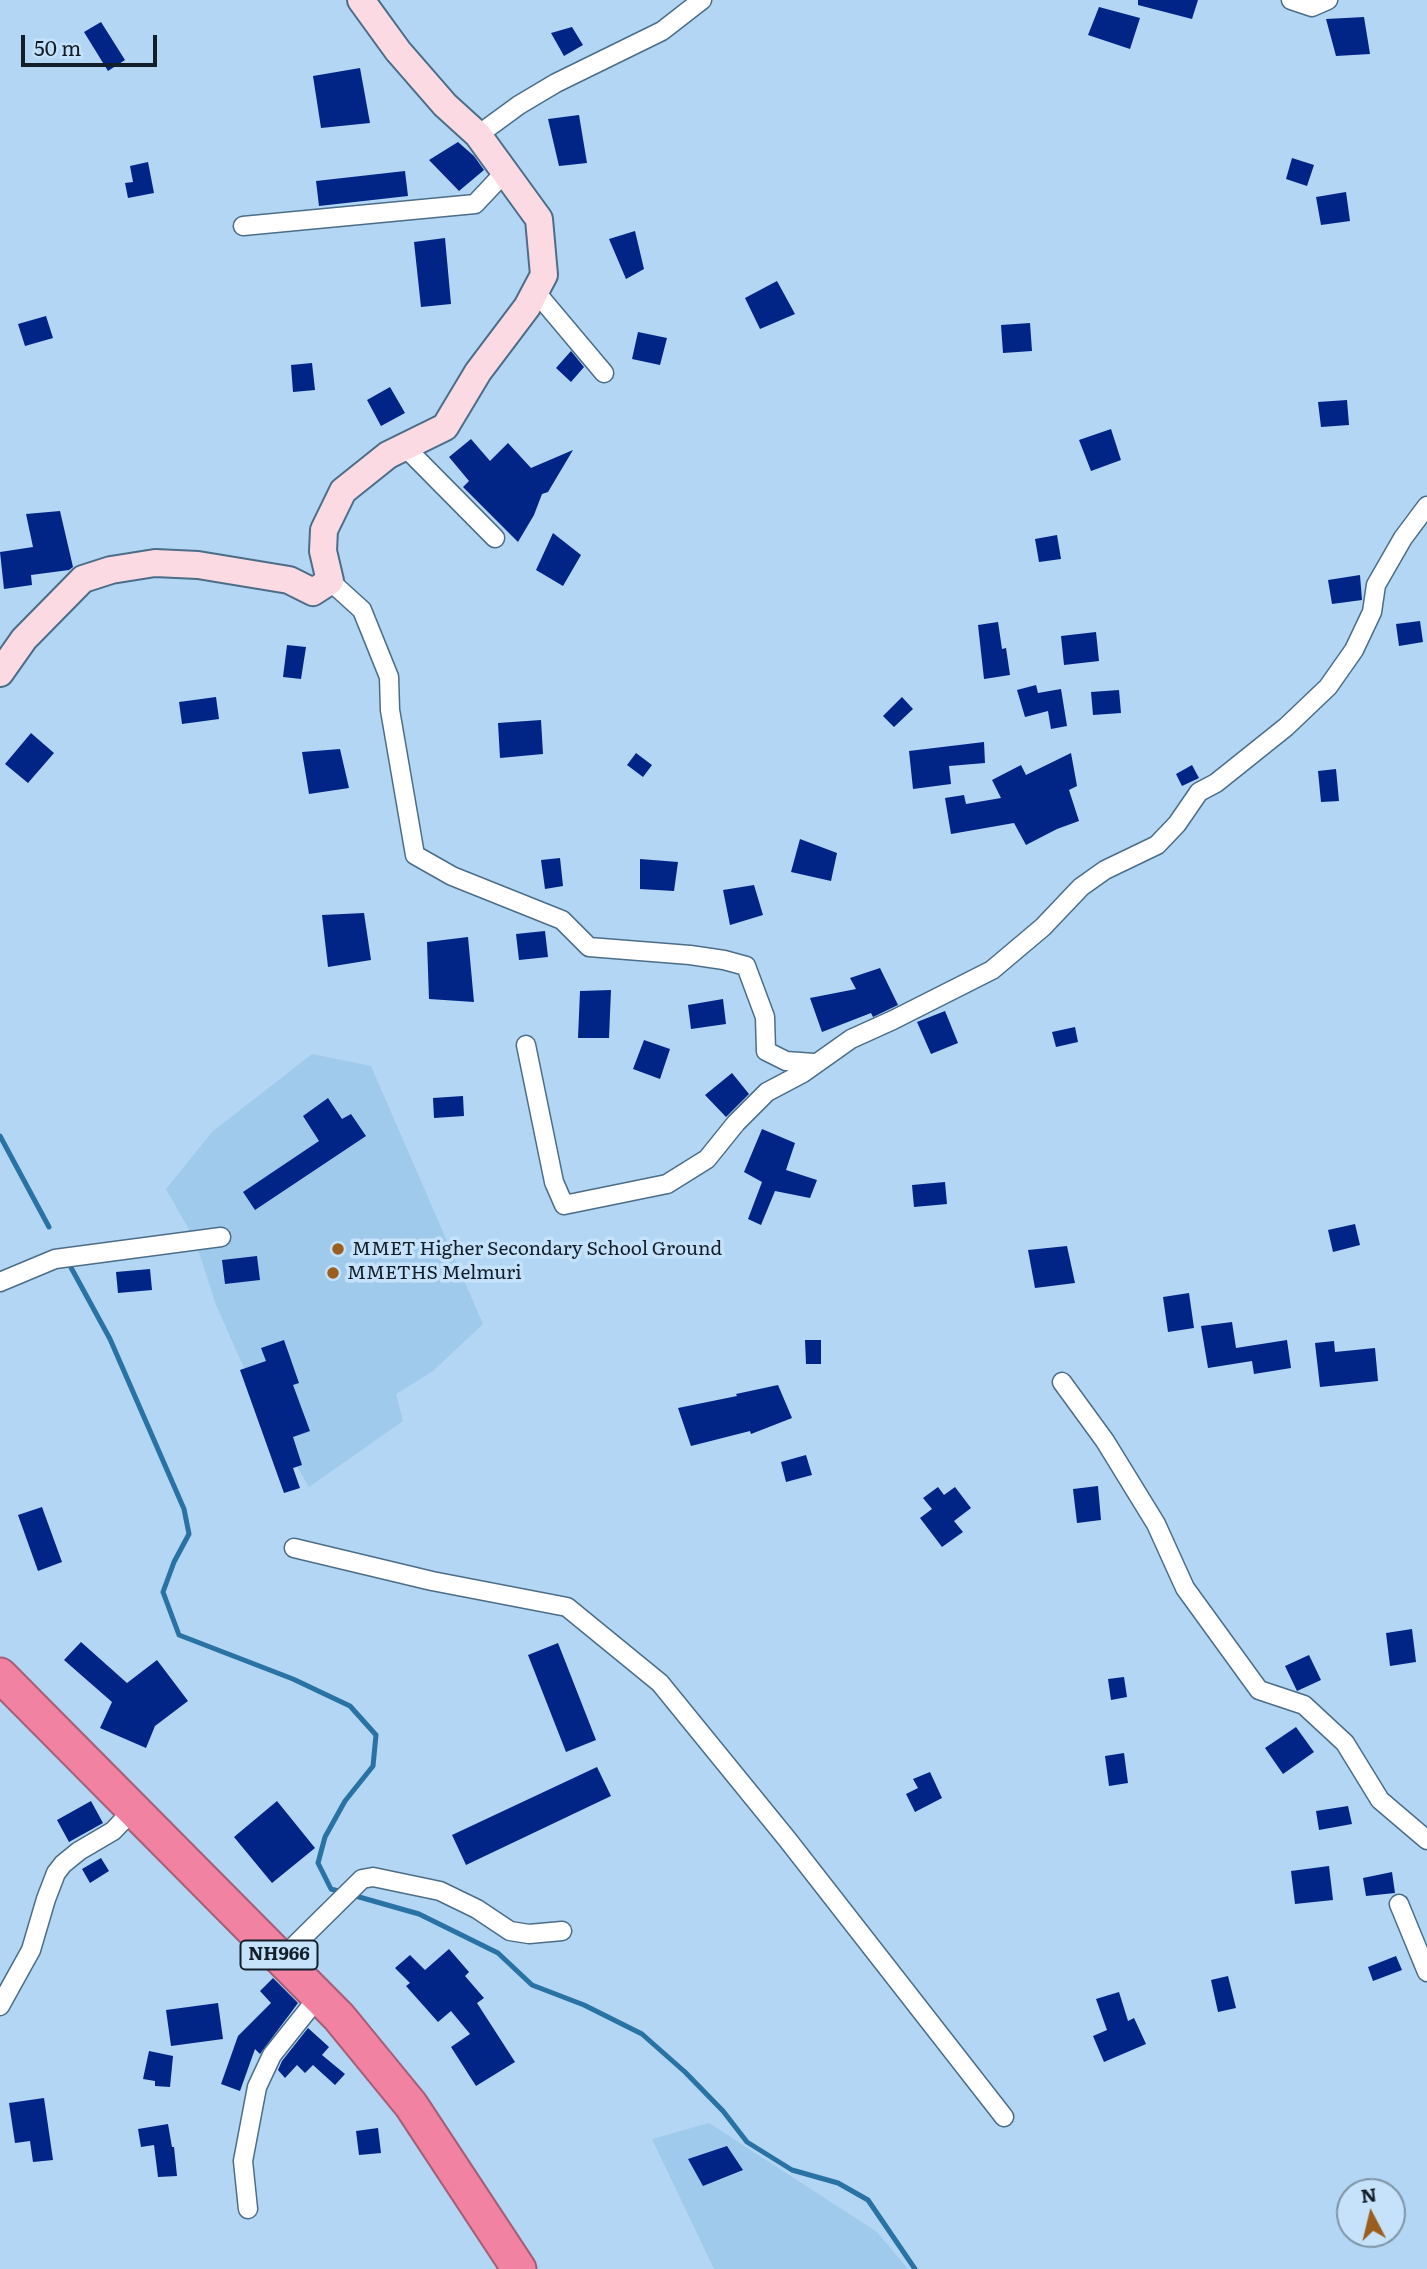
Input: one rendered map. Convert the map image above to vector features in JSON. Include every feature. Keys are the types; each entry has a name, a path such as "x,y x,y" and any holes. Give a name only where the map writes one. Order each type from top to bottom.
{"highway":[{"name":"NH966","path":"2,1682 134,1809 290,1950 319,1996 411,2105 519,2269"}],"street":[{"path":"361,0 398,51 446,105 478,135 539,219 544,275 527,307 478,372 445,427 388,456 343,491 324,530 323,551 330,581 362,610 389,677 390,710 415,855 452,876 562,920 589,947 690,955 746,966 765,1017 766,1051 786,1061 814,1063"},
{"path":"478,135 519,105 556,83 662,31 702,0"},
{"path":"1291,0 1312,7 1328,0"},
{"path":"243,226 475,204 506,171"},
{"path":"535,291 604,373"},
{"path":"405,447 495,538"},
{"path":"526,1045 554,1182 564,1205 667,1184 707,1159 736,1123 767,1092 803,1073 851,1039 992,970 1043,927 1081,887 1105,870 1157,845 1177,824 1199,792 1216,783 1286,727 1328,687 1354,650 1372,612 1376,585 1403,538 1427,506"},
{"path":"0,673 24,639 83,579 111,570 155,563 198,565 289,580 313,592 330,581"},
{"path":"0,1282 55,1259 221,1237"},
{"path":"1062,1382 1105,1441 1156,1524 1185,1588 1259,1690 1304,1705 1345,1744 1380,1800 1427,1840"},
{"path":"294,1548 432,1581 567,1607 660,1683 787,1839 1004,2117"},
{"path":"2,2002 31,1950 56,1873 79,1852 113,1831 134,1809"},
{"path":"290,1950 362,1879 373,1877 440,1891 477,1909 510,1931 529,1934 562,1931"},
{"path":"1399,1904 1427,1972"},
{"path":"248,2209 243,2161 257,2087 272,2055 319,1996"}],"shaded area":[{"name":"MMETHS Melmuri","path":"312,1054 371,1066 483,1324 433,1371 396,1394 403,1421 309,1487 261,1406 216,1305 195,1240 166,1189 212,1132"},
{"path":"709,2123 877,2232 908,2269 714,2269 652,2139"}],"building":[{"path":"1138,0 1198,0 1192,19 1138,5"},
{"path":"1099,7 1140,18 1130,49 1088,35"},
{"path":"1364,17 1370,54 1336,56 1326,19"},
{"path":"101,22 125,60 108,71 84,32"},
{"path":"572,27 583,45 564,56 551,33"},
{"path":"360,68 370,123 321,128 313,76"},
{"path":"579,115 587,163 559,166 548,119"},
{"path":"458,142 474,156 484,170 459,191 429,160"},
{"path":"1292,158 1314,165 1307,186 1286,179"},
{"path":"148,162 154,193 128,198 125,183 133,182 130,166"},
{"path":"405,171 408,196 319,206 316,181"},
{"path":"1346,192 1350,221 1321,225 1316,197"},
{"path":"635,231 644,269 626,279 609,239"},
{"path":"445,238 451,304 421,307 414,242"},
{"path":"777,281 795,314 760,329 745,298"},
{"path":"46,316 53,338 25,346 18,324"},
{"path":"1030,323 1032,351 1003,353 1001,325"},
{"path":"638,332 667,338 660,365 632,359"},
{"path":"571,351 584,367 571,382 556,368"},
{"path":"312,363 315,390 293,392 291,365"},
{"path":"390,387 405,413 381,426 367,400"},
{"path":"1347,400 1349,425 1321,427 1318,402"},
{"path":"1111,429 1121,460 1091,471 1079,440"},
{"path":"471,439 490,461 508,443 531,468 573,450 548,492 542,494 534,515 518,542 463,487 469,481 449,457"},
{"path":"60,511 73,567 69,570 31,575 32,585 4,589 0,552 33,547 26,514"},
{"path":"553,533 581,555 563,586 536,570"},
{"path":"1057,535 1061,559 1039,562 1035,539"},
{"path":"1360,575 1362,600 1332,604 1328,580"},
{"path":"1420,621 1423,642 1399,646 1396,624"},
{"path":"998,622 1010,675 984,679 978,625"},
{"path":"1096,632 1099,661 1064,665 1061,636"},
{"path":"287,645 306,647 301,679 283,677"},
{"path":"1036,685 1038,693 1061,689 1067,726 1051,729 1048,711 1025,717 1017,690"},
{"path":"1119,690 1121,713 1093,715 1091,692"},
{"path":"216,697 219,719 182,724 179,702"},
{"path":"902,697 913,709 894,727 883,716"},
{"path":"541,720 543,754 500,758 498,723"},
{"path":"31,733 54,753 28,783 5,764"},
{"path":"984,742 985,763 949,766 951,784 913,789 909,751"},
{"path":"340,749 349,788 309,794 302,752"},
{"path":"636,753 652,765 643,777 627,765"},
{"path":"1071,753 1077,786 1069,790 1079,821 1026,845 1014,823 951,834 945,798 964,795 966,804 1001,798 992,780 1021,765 1026,775"},
{"path":"1192,765 1199,778 1182,786 1176,774"},
{"path":"1336,769 1339,801 1321,802 1318,771"},
{"path":"800,839 837,853 831,881 791,872"},
{"path":"560,858 563,886 545,889 541,860"},
{"path":"640,859 678,862 674,891 640,889"},
{"path":"754,885 763,915 730,925 723,890"},
{"path":"364,913 371,960 328,967 322,915"},
{"path":"545,931 548,957 519,960 516,934"},
{"path":"468,937 474,1002 429,999 427,942"},
{"path":"880,968 898,1005 873,1017 871,1013 822,1032 810,998 856,989 850,978"},
{"path":"611,990 609,1038 578,1038 580,991"},
{"path":"723,999 726,1024 691,1029 688,1005"},
{"path":"945,1011 958,1043 931,1054 917,1022"},
{"path":"1075,1027 1078,1042 1056,1047 1052,1032"},
{"path":"644,1040 670,1049 660,1079 633,1069"},
{"path":"732,1073 749,1094 726,1117 705,1095"},
{"path":"463,1096 464,1116 434,1118 433,1098"},
{"path":"328,1098 342,1119 351,1114 366,1136 255,1210 243,1192 319,1141 303,1116"},
{"path":"762,1129 795,1143 786,1170 817,1180 810,1198 775,1191 761,1225 748,1219 762,1182 744,1172"},
{"path":"945,1182 947,1204 914,1207 912,1185"},
{"path":"1355,1224 1360,1245 1333,1252 1328,1230"},
{"path":"1067,1246 1075,1283 1035,1288 1028,1250"},
{"path":"257,1256 260,1280 225,1284 222,1260"},
{"path":"150,1269 152,1290 118,1293 116,1272"},
{"path":"1189,1293 1194,1328 1168,1332 1163,1297"},
{"path":"1232,1322 1236,1348 1287,1340 1291,1368 1254,1374 1252,1361 1208,1368 1201,1326"},
{"path":"284,1340 299,1383 293,1385 310,1431 293,1437 302,1465 293,1468 300,1488 284,1493 240,1370 266,1361 261,1348"},
{"path":"805,1340 821,1340 821,1364 806,1364"},
{"path":"1334,1341 1335,1352 1375,1348 1378,1381 1320,1387 1315,1343"},
{"path":"778,1385 792,1418 751,1434 750,1431 691,1446 678,1408"},
{"path":"806,1455 812,1475 786,1482 781,1462"},
{"path":"1098,1486 1101,1520 1077,1523 1073,1489"},
{"path":"938,1487 944,1495 955,1487 971,1508 954,1521 963,1532 942,1547 920,1518 932,1509 923,1498"},
{"path":"42,1507 62,1562 38,1571 18,1515"},
{"path":"1412,1629 1416,1662 1390,1666 1386,1633"},
{"path":"81,1642 127,1683 157,1660 188,1701 155,1726 146,1748 100,1728 112,1702 64,1660"},
{"path":"558,1643 596,1740 566,1752 528,1655"},
{"path":"1309,1655 1321,1680 1297,1691 1285,1666"},
{"path":"1124,1677 1127,1697 1111,1700 1108,1679"},
{"path":"1296,1727 1314,1752 1283,1774 1265,1748"},
{"path":"1124,1753 1128,1783 1109,1786 1105,1756"},
{"path":"597,1767 611,1796 466,1865 452,1835"},
{"path":"930,1772 942,1798 915,1812 906,1794 918,1788 913,1779"},
{"path":"91,1801 103,1823 69,1842 57,1820"},
{"path":"277,1801 315,1848 272,1883 234,1837"},
{"path":"1348,1806 1352,1824 1319,1830 1316,1811"},
{"path":"101,1858 109,1871 90,1883 82,1869"},
{"path":"1329,1866 1333,1900 1295,1904 1291,1871"},
{"path":"1392,1872 1395,1893 1366,1896 1363,1878"},
{"path":"449,1949 469,1972 465,1976 484,1998 477,2003 515,2062 476,2086 451,2047 470,2034 451,2011 438,2022 406,1986 410,1983 395,1968 410,1955 425,1970"},
{"path":"1396,1956 1402,1970 1373,1981 1368,1967"},
{"path":"1228,1976 1236,2008 1218,2012 1211,1980"},
{"path":"273,1978 298,2003 260,2054 255,2049 240,2091 221,2084 238,2036 271,2003 260,1991"},
{"path":"1119,1992 1128,2021 1134,2018 1146,2044 1104,2062 1093,2036 1107,2030 1096,1999"},
{"path":"218,2003 223,2039 171,2046 166,2010"},
{"path":"308,2028 329,2047 322,2055 345,2074 335,2085 313,2065 305,2073 297,2065 285,2078 278,2070"},
{"path":"149,2051 173,2056 170,2087 155,2086 155,2081 143,2079"},
{"path":"44,2098 53,2160 33,2162 30,2141 15,2143 9,2103"},
{"path":"168,2124 177,2176 158,2177 154,2145 141,2147 138,2129"},
{"path":"378,2128 381,2153 359,2155 356,2131"},
{"path":"727,2146 743,2170 703,2186 688,2159"}],"waterway":[{"path":"0,1136 49,1227"},
{"path":"68,1262 110,1339 184,1509 189,1534 174,1562 163,1592 179,1635 293,1679 350,1706 376,1735 373,1766 345,1801 325,1837 318,1863 331,1889 419,1914 498,1953 532,1985 584,2005 642,2034 723,2111 747,2142 792,2170 838,2183 868,2200 915,2269"}],"place":[{"name":"MMET Higher Secondary School Ground","path":"338,1249"},
{"name":"MMETHS Melmuri","path":"333,1273"}]}
